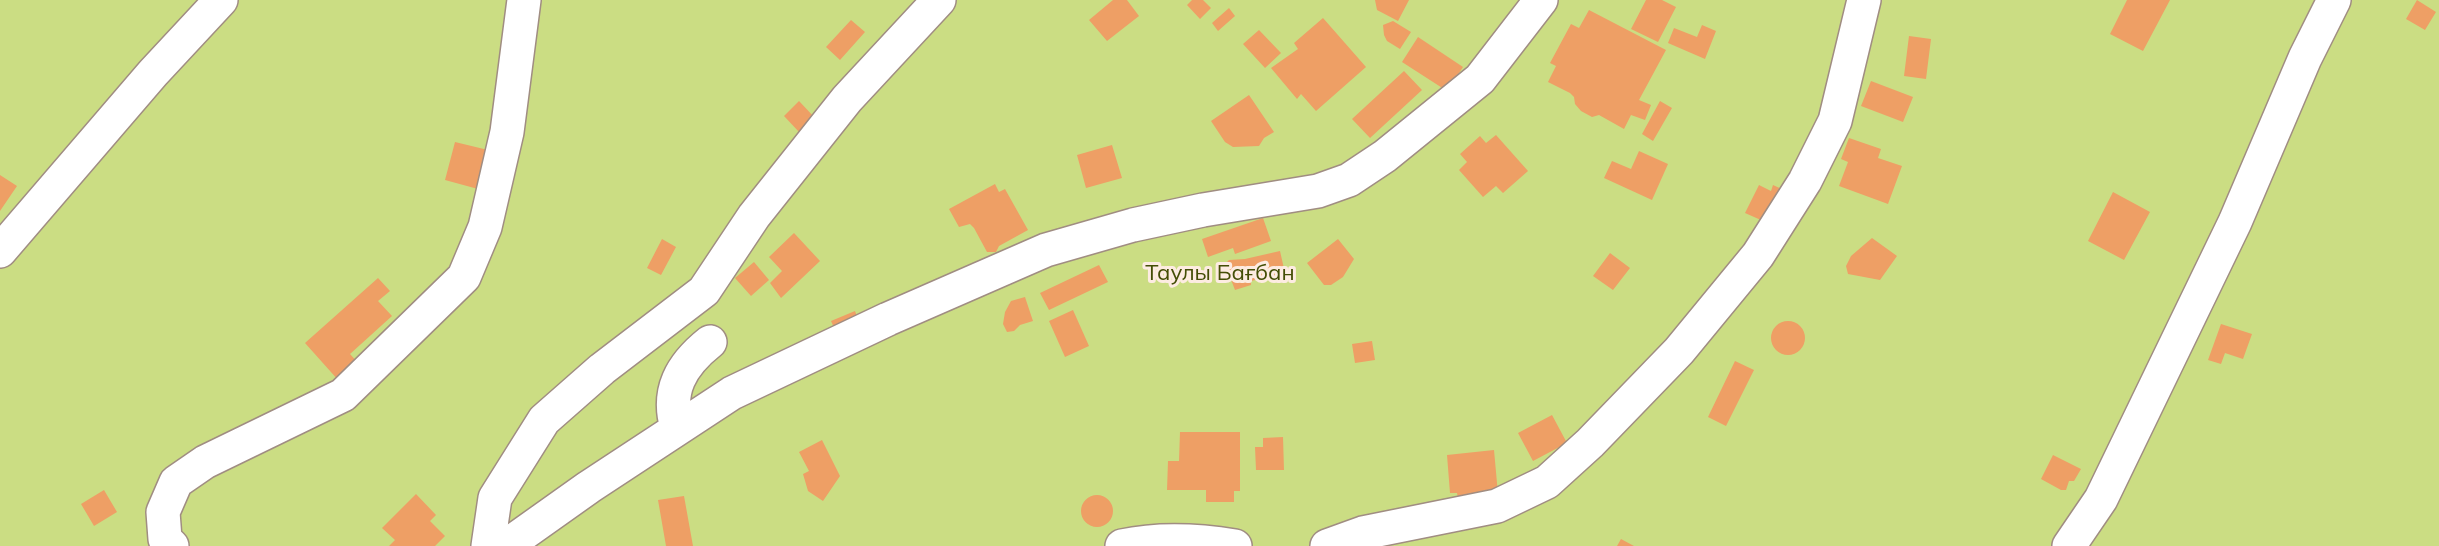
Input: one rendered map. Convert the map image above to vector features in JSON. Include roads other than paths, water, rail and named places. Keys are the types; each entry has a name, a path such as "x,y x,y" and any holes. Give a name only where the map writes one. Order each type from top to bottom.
{"street":[{"path":"0,251 153,73 221,0"},
{"path":"172,546 165,539 163,512 176,482 205,462 343,394 464,277 485,227 507,132 524,0"},
{"path":"488,546 495,498 544,420 602,369 704,291 754,216 847,99 939,0"},
{"path":"506,546 589,487 732,393 888,319 1046,250 1133,225 1203,210 1318,191 1349,180 1385,156 1480,79 1541,0"},
{"path":"1327,546 1363,533 1497,506 1547,482 1590,443 1679,351 1751,264 1805,181 1835,121 1864,0"},
{"path":"2068,546 2101,499 2235,222 2305,58 2334,0"},
{"path":"677,428 673,412 674,393 681,373 694,355 710,342"},
{"path":"1122,546 1143,541 1208,541 1234,546"}],"park label":[{"name":"Таулы Бағбан","path":"1220,273"}]}
